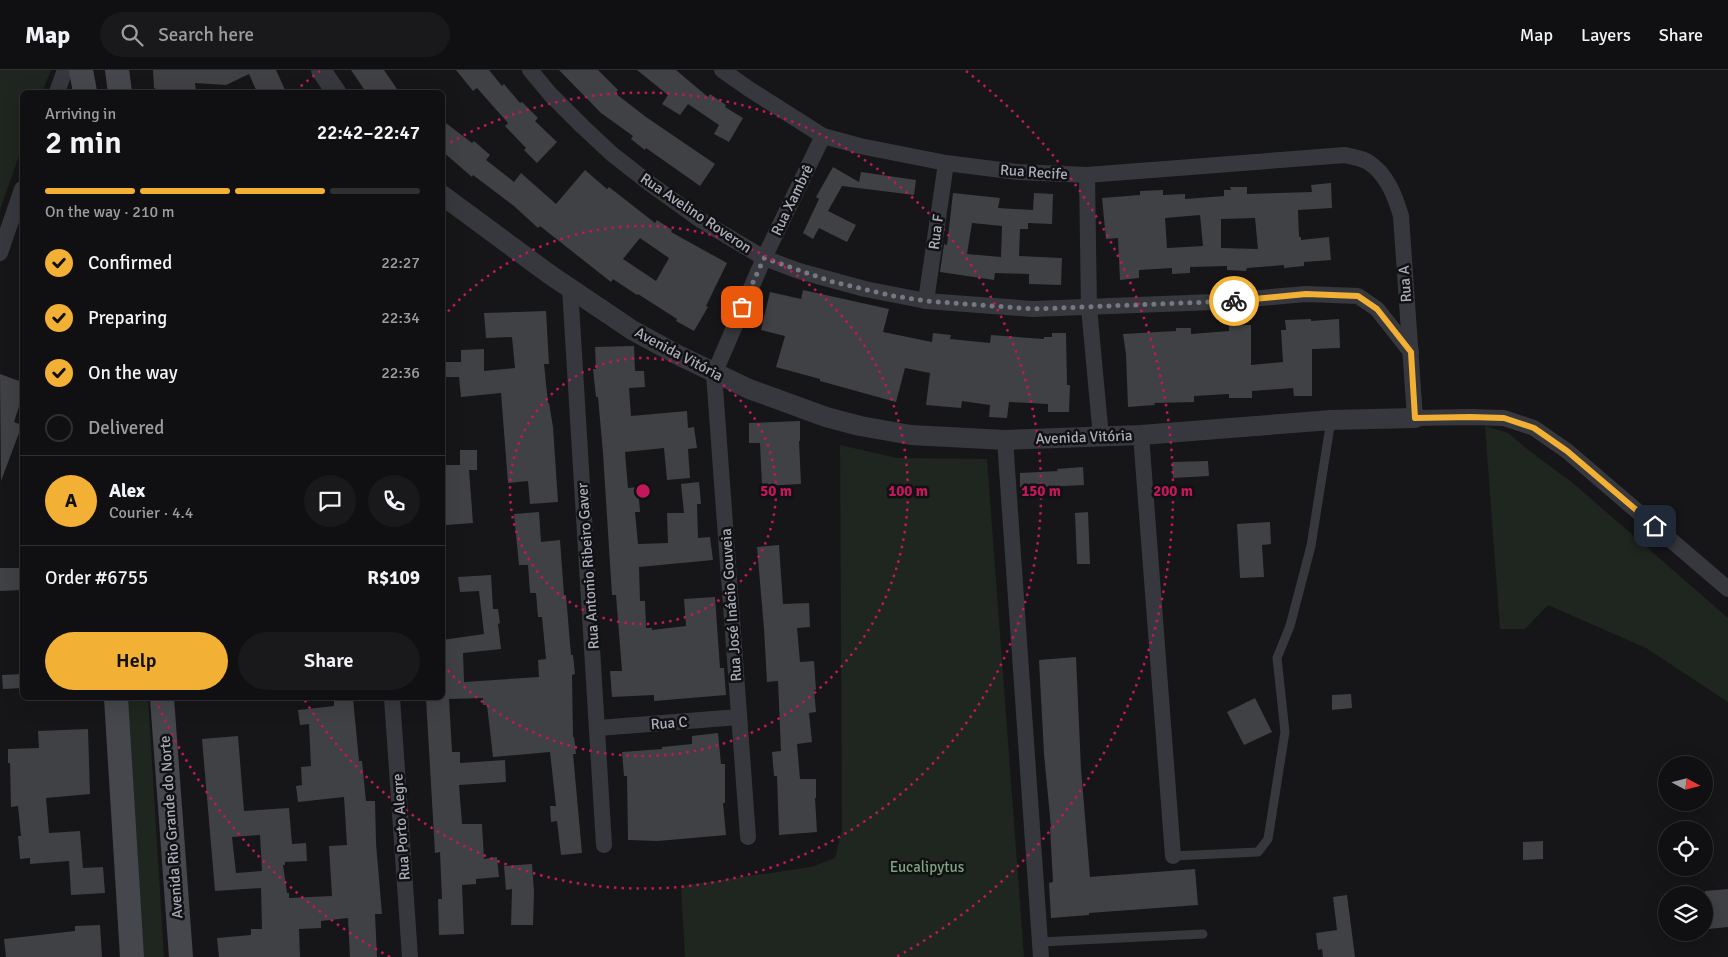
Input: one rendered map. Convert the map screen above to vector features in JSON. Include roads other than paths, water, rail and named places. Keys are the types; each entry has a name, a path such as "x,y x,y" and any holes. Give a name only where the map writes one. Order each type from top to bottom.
{"main road":[{"path":"81,70 84,90"},
{"path":"116,700 132,957"},
{"name":"Avenida Rio Grande do Norte","path":"162,700 181,957"}],"street":[{"path":"58,90 65,70"},
{"path":"322,70 335,90"},
{"name":"Rua Avelino Roveron","path":"530,70 550,94 612,154 649,183 702,220 764,258 833,282 894,296 926,301 1033,309 1214,302 1306,294 1358,296 1377,309 1411,352"},
{"name":"Rua Recife","path":"722,70 823,136 860,146 946,163 1018,172 1087,175 1345,155 1368,161"},
{"name":"Rua Xambrê","path":"714,374 764,258 823,136"},
{"name":"Rua A","path":"1368,161 1384,177 1394,194 1401,216 1415,418"},
{"name":"Rua F","path":"926,301 946,163"},
{"path":"1087,175 1089,308 1101,437"},
{"path":"0,253 20,195"},
{"name":"Avenida Vitória","path":"445,197 516,250 632,330 714,374 758,393 826,417 860,426 911,435 1005,440 1141,435 1331,420 1504,418 1534,428 1567,451 1728,589"},
{"name":"Rua Antonio Ribeiro Gaver","path":"570,288 604,845"},
{"name":"Rua José Inácio Gouveia","path":"714,374 748,837"},
{"path":"1141,435 1173,856"},
{"path":"1005,440 1041,949"},
{"name":"Rua Porto Alegre","path":"392,700 410,957"},
{"name":"Rua C","path":"598,728 739,717"}],"lane":[{"path":"1173,856 1258,852 1268,839 1285,732 1277,658 1290,626 1311,546 1331,420"},
{"path":"1041,949 1203,934"}],"park label":[{"name":"Eucalipytus","path":"927,867"}]}
